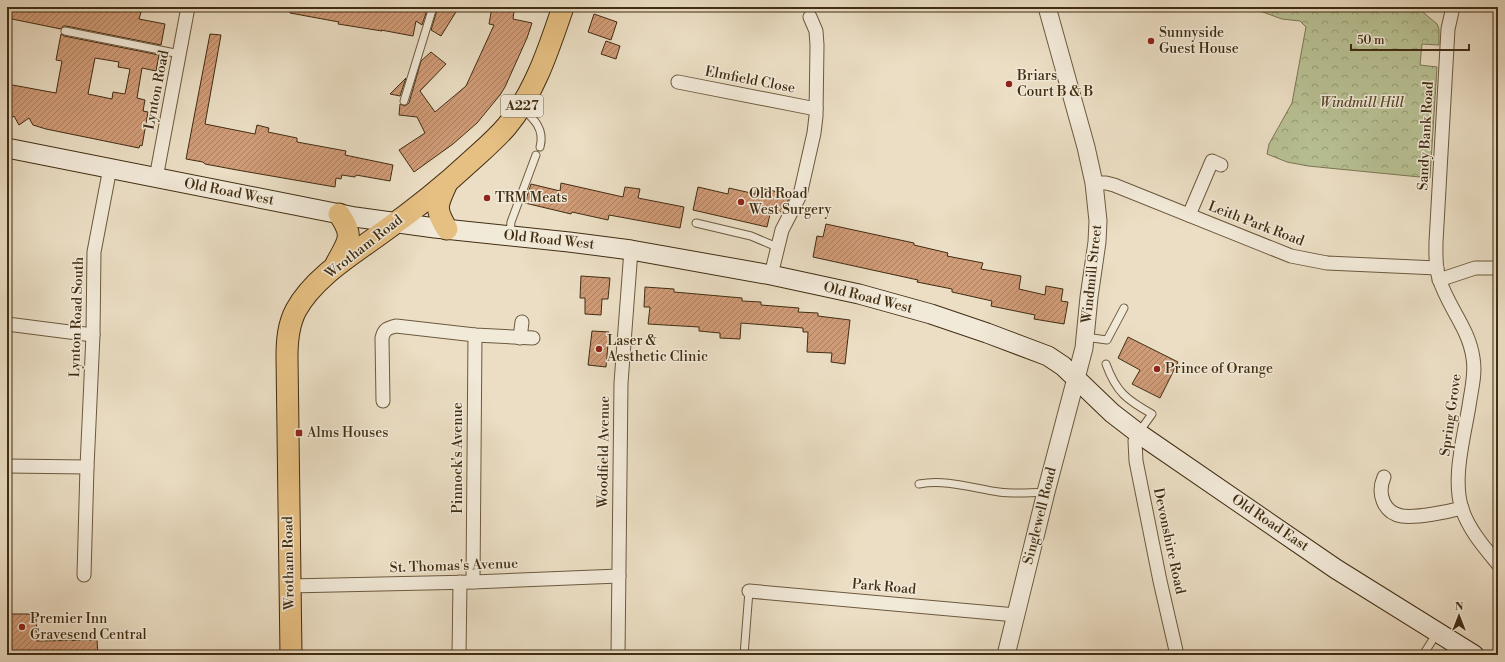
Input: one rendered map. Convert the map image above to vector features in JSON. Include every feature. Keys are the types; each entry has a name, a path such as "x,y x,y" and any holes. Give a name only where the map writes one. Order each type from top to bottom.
{"main road":[{"name":"Wrotham Road","path":"291,655 287,338 291,320 299,305 310,291 335,266 396,223 447,183 493,142 507,126 521,107 538,76 562,7"},
{"name":"Old Road West","path":"7,148 339,214 396,223 631,250 771,275 866,296 931,314 980,330 1048,356 1077,378"},
{"name":"A227","path":"447,183 438,201 438,209 441,219 447,229"},
{"name":"A227","path":"335,266 349,238 348,226 339,214"},
{"name":"Old Road East","path":"1077,378 1112,413 1138,433 1336,569 1474,655"}],"street":[{"name":"Lynton Road","path":"156,178 188,7"},
{"name":"Windmill Street","path":"1047,7 1086,146 1094,183 1098,221 1097,242 1089,297 1084,348 1077,378"},
{"name":"Sandy Bank Road","path":"1438,274 1436,242 1448,35 1453,7"},
{"name":"Elmfield Close","path":"771,275 782,230 801,189 816,125 817,44 816,32 810,17"},
{"name":"Elmfield Close","path":"678,82 816,109"},
{"path":"1189,215 1211,161"},
{"name":"Lynton Road South","path":"84,575 93,335 94,252 110,168"},
{"name":"Leith Park Road","path":"1094,183 1114,185 1291,256 1307,260 1438,274 1476,268 1498,268"},
{"name":"Woodfield Avenue","path":"618,655 621,383 631,250"},
{"name":"Spring Grove","path":"1438,274 1466,332 1471,346 1474,363 1460,466 1459,491 1462,508 1474,533 1498,564"},
{"path":"383,401 382,338 384,331 388,328 396,326 474,335 526,338 522,322"},
{"path":"7,324 93,335"},
{"name":"Pinnock's Avenue","path":"459,655 466,582 474,335"},
{"name":"Singlewell Road","path":"1006,655 1046,492 1077,378"},
{"name":"Devonshire Road","path":"1138,433 1135,441 1136,461 1160,581 1177,655"},
{"path":"7,466 87,467"},
{"path":"1384,477 1381,486 1382,501 1385,506 1400,515 1411,516 1462,508"},
{"name":"St. Thomas's Avenue","path":"290,586 466,582 619,576"},
{"name":"Park Road","path":"749,591 1016,615"}],"lane":[{"path":"404,101 433,7"},
{"path":"65,31 180,54"},
{"path":"521,107 534,118 540,128 542,137 540,146"},
{"path":"510,235 511,222 536,155"},
{"path":"696,223 751,236 777,247"},
{"path":"1085,337 1107,340 1124,308"},
{"path":"1106,364 1112,380 1121,392 1132,403 1152,414 1138,433"},
{"path":"919,484 931,481 946,482 1001,492 1046,492"},
{"path":"744,655 749,591"},
{"path":"1423,655 1437,633"}],"green space":[{"name":"Windmill Hill","path":"1249,7 1417,7 1437,24 1439,29 1439,45 1422,44 1420,65 1437,67 1430,178 1308,166 1287,162 1267,154 1269,144 1292,103 1306,27 1300,21 1282,19"}],"building":[{"path":"7,7 86,7 116,12 118,7 141,12 139,19 165,24 161,45 66,26 63,26 61,29 7,18"},
{"path":"291,7 428,7 422,25 416,21 413,36 338,24 339,22 290,13"},
{"path":"438,7 459,7 441,36 431,30"},
{"path":"492,7 514,11 513,19 532,23 527,38 505,87 477,123 453,144 414,172 399,150 425,133 417,117 399,115 400,104 405,106 409,103 421,61 431,52 446,64 420,91 435,112 466,86 494,25 489,24"},
{"path":"594,14 617,22 611,40 588,32"},
{"path":"61,34 64,36 159,55 156,71 142,68 137,98 145,100 143,111 148,112 142,146 140,145 139,148 46,129 33,125 29,118 19,125 14,116 7,121 7,84 56,93 62,61 56,60","holes":["95,58 119,62 118,67 130,69 125,94 113,92 112,99 88,94"]},
{"path":"210,34 221,35 205,124 255,134 257,125 269,128 268,132 297,138 297,142 346,151 345,155 393,165 390,181 356,175 355,177 342,175 341,179 336,178 335,187 205,164 203,162 186,159"},
{"path":"606,41 620,46 616,59 601,54"},
{"path":"406,78 400,96 390,94"},
{"path":"561,183 623,197 625,187 640,189 638,198 684,207 680,228 609,215 608,220 572,212 571,214 525,203 531,184 560,191"},
{"name":"Old Road West Surgery","path":"698,187 728,194 729,188 755,194 756,187 791,195 782,212 771,210 767,227 693,210"},
{"path":"826,224 914,243 914,245 948,253 947,256 983,263 981,269 1021,276 1019,289 1045,295 1046,286 1063,289 1061,301 1068,302 1064,324 1034,319 1035,315 991,306 992,301 952,292 952,289 813,257 817,236 823,237"},
{"path":"581,276 610,278 608,299 602,299 601,315 585,314 585,298 580,298"},
{"path":"645,287 674,289 674,292 742,298 742,301 761,302 761,305 799,308 798,312 818,313 818,316 850,320 845,364 831,362 832,353 807,352 808,332 803,332 803,328 741,323 740,339 720,338 720,333 699,331 699,327 648,324 650,307 644,307"},
{"name":"Laser & Aesthetic Clinic","path":"592,331 609,332 606,367 588,365"},
{"name":"Prince of Orange","path":"1128,337 1178,362 1160,398 1132,384 1140,370 1118,358"},
{"name":"Premier Inn Gravesend Central","path":"7,614 36,614 37,641 97,640 98,655 7,655"}],"place":[{"name":"Sunnyside Guest House","path":"1151,41"},
{"name":"Briars Court B & B","path":"1009,84"},
{"name":"TRM Meats","path":"487,198"},
{"name":"Old Road West Surgery","path":"741,202"},
{"name":"Laser & Aesthetic Clinic","path":"599,349"},
{"name":"Prince of Orange","path":"1157,369"},
{"name":"Alms Houses","path":"299,433"},
{"name":"Premier Inn Gravesend Central","path":"22,627"}]}
